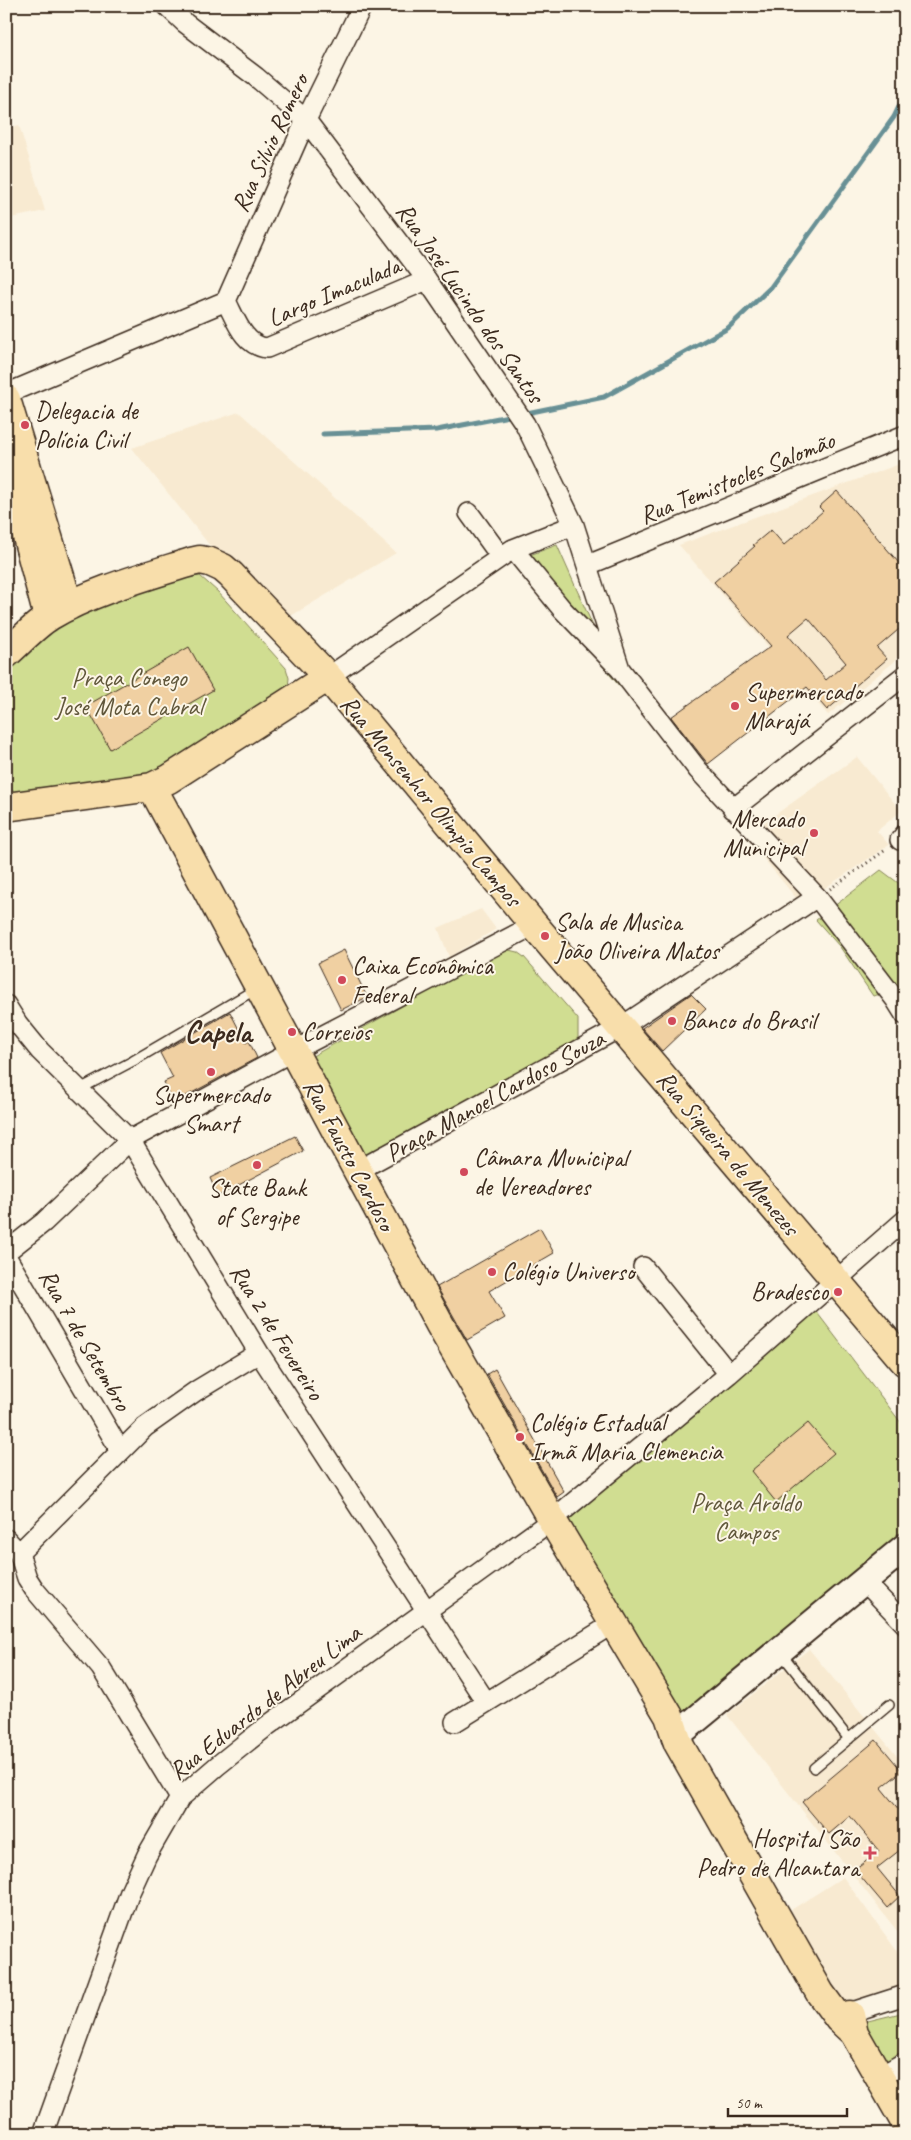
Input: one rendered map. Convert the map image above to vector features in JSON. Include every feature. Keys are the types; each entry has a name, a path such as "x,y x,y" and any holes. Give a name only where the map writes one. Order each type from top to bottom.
{"main road":[{"path":"6,399 59,612"},
{"path":"6,471 59,612"},
{"path":"6,654 59,612 132,581 200,560 223,568 231,575 328,677 169,779 152,787 6,807"},
{"name":"Rua Monsenhor Olimpio Campos","path":"328,677 534,925"},
{"name":"Rua Fausto Cardoso","path":"152,787 439,1323 552,1520"},
{"name":"Praça Manoel Cardoso Souza","path":"534,925 620,1027"},
{"name":"Rua Siqueira de Menezes","path":"620,1027 836,1280"},
{"path":"836,1280 905,1362"},
{"path":"552,1520 841,1994 848,2022 905,2122"}],"street":[{"name":"Rua José Lucindo dos Santos","path":"167,6 185,23 256,77 306,120 427,280 525,424 574,525 620,668"},
{"name":"Rua Silvio Romero","path":"226,301 306,120 362,6"},
{"name":"Largo Imaculada","path":"226,301 248,341 256,347 267,348 427,280"},
{"path":"6,394 226,301"},
{"name":"Rua Temistocles Salomão","path":"588,566 905,435"},
{"path":"469,513 620,668 692,762 733,809 817,897 901,1003"},
{"path":"328,677 507,553 574,525"},
{"path":"733,809 904,677"},
{"path":"620,1027 817,897"},
{"path":"6,1254 44,1222 130,1140 294,1051 534,925"},
{"name":"Rua 2 de Fevereiro","path":"6,1005 18,1024 40,1051 130,1140 259,1353 486,1702"},
{"name":"Praça Manoel Cardoso Souza","path":"357,1171 620,1027"},
{"path":"552,1520 729,1374 905,1220"},
{"name":"Rua 7 de Setembro","path":"6,1254 120,1450"},
{"path":"643,1267 729,1374"},
{"path":"180,1798 101,1668 34,1589 13,1546 167,1410 259,1353"},
{"name":"Rua Eduardo de Abreu Lima","path":"43,2134 130,1892 147,1855 180,1798 268,1726 552,1520"},
{"path":"678,1727 779,1651 905,1547"},
{"path":"863,1580 905,1624"},
{"path":"455,1722 614,1623"},
{"path":"848,2022 905,1995"},
{"path":"879,2077 905,2062"}],"lane":[{"path":"78,1090 133,1061 259,988"},
{"path":"779,1651 849,1739"},
{"path":"814,1768 889,1705"}],"path":[{"path":"817,897 902,837"}],"shaded area":[{"path":"19,125 45,211 6,219 6,129"},
{"path":"239,412 396,553 274,626 132,448"},
{"path":"905,462 905,646 894,662 828,715 679,545"},
{"name":"Mercado Municipal","path":"857,757 901,811 877,831 889,845 801,904 745,836"},
{"path":"481,909 496,929 449,957 438,928"},
{"name":"Hospital São Pedro de Alcantara","path":"809,1649 905,1766 905,1941 727,1715"},
{"path":"843,1877 905,1962 905,1991 864,1999 837,2000 783,1915"}],"green space":[{"path":"557,545 620,687 516,560"},
{"name":"Praça Conego José Mota Cabral","path":"200,576 218,592 286,668 289,678 288,688 154,789 6,802 6,663 76,612 185,578"},
{"path":"881,870 905,888 905,988 873,996 840,947 816,920"},
{"path":"509,950 517,952 524,957 578,1019 578,1039 567,1052 365,1160 298,1064 494,955"},
{"name":"Praça Aroldo Campos","path":"815,1310 905,1428 905,1531 664,1737 549,1537"},
{"path":"905,2012 905,2058 869,2077 839,2028"}],"building":[{"path":"837,491 905,570 905,624 877,648 887,659 827,710 807,687 708,764 671,717 771,646 714,582 771,530 784,545 823,511 819,507","holes":["808,618 846,663 826,680 788,635"]},
{"path":"189,647 213,690 110,749 86,706"},
{"name":"Caixa Econômica Federal","path":"344,950 367,997 341,1010 318,963"},
{"name":"Banco do Brasil","path":"691,994 706,1009 662,1051 642,1028"},
{"path":"230,1012 246,1043 249,1041 257,1058 173,1103 164,1082 173,1078 160,1053"},
{"name":"State Bank of Sergipe","path":"295,1136 303,1151 218,1196 210,1178"},
{"name":"Colégio Universo","path":"540,1228 554,1253 489,1291 505,1318 467,1340 437,1287"},
{"path":"495,1369 564,1492 557,1497 487,1374"},
{"path":"808,1423 834,1453 776,1502 751,1471"},
{"path":"876,1740 902,1771 881,1788 905,1817 905,1846 877,1868 900,1896 887,1908 855,1870 879,1851 850,1816 829,1834 802,1802"}],"waterway":[{"path":"522,414 604,397 728,328 771,287 894,117 905,94"},
{"path":"323,434 437,430 514,415"}],"place":[{"name":"Delegacia de Polícia Civil","path":"25,425"},
{"name":"Supermercado Marajá","path":"735,706"},
{"name":"Mercado Municipal","path":"814,833"},
{"name":"Sala de Musica João Oliveira Matos","path":"545,936"},
{"name":"Caixa Econômica Federal","path":"342,980"},
{"name":"Banco do Brasil","path":"672,1021"},
{"name":"Correios","path":"292,1032"},
{"name":"Supermercado Smart","path":"211,1072"},
{"name":"State Bank of Sergipe","path":"257,1165"},
{"name":"Câmara Municipal de Vereadores","path":"464,1172"},
{"name":"Colégio Universo","path":"492,1272"},
{"name":"Bradesco","path":"838,1292"},
{"name":"Colégio Estadual Irmã Maria Clemencia","path":"520,1437"},
{"name":"Hospital São Pedro de Alcantara","path":"870,1853"}],"district":[{"name":"Capela","path":"218,1032"}]}
